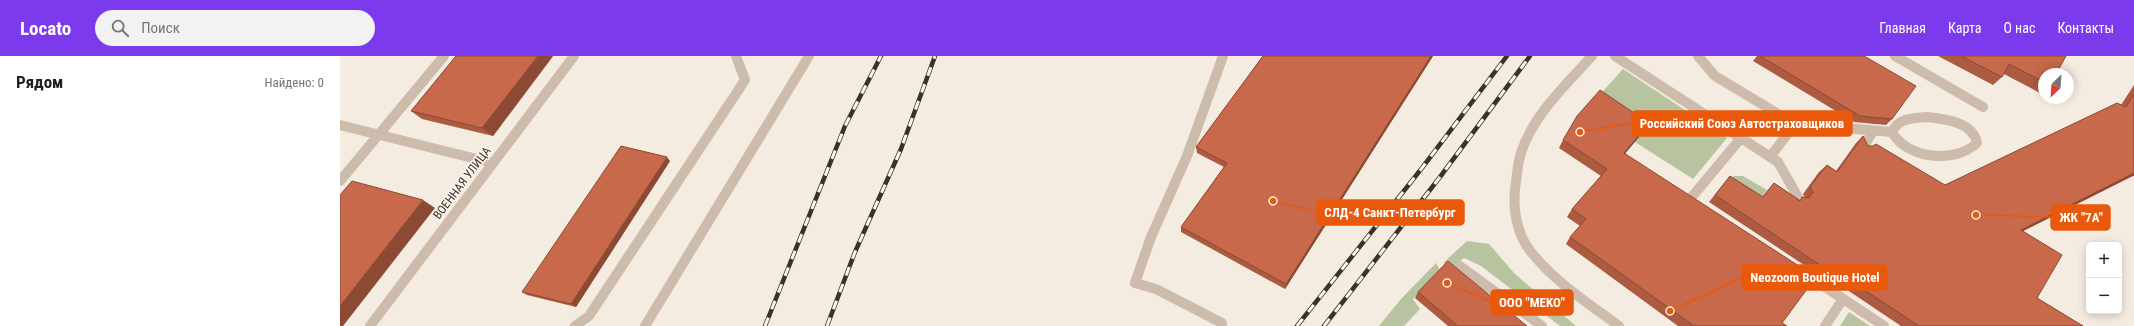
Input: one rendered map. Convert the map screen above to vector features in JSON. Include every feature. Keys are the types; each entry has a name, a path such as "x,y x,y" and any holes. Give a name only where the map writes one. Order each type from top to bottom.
{"street":[{"path":"340,181 444,56"},
{"name":"ВОЕННАЯ УЛИЦА","path":"370,326 574,56"},
{"path":"575,326 589,316 745,80 736,56"},
{"path":"645,326 809,56"},
{"path":"1222,323 1156,289 1135,283 1151,237 1187,156 1223,56"},
{"path":"1592,56 1548,108 1532,131 1523,148 1517,171 1514,213 1521,238 1536,258 1553,275 1618,326"},
{"path":"1616,56 1778,162 1799,199"},
{"path":"1698,56 1716,76 1795,124 1892,132"},
{"path":"1895,56 1983,107"},
{"path":"1921,118 1940,119 1959,124 1968,129 1974,134 1977,143 1973,149 1960,154 1936,156 1905,147 1897,142 1892,132 1897,124 1904,120 1921,118"},
{"path":"1770,157 1795,124"},
{"path":"340,125 493,163"},
{"path":"1863,148 1874,131"},
{"path":"1691,198 1740,138"},
{"path":"1460,266 1542,326"},
{"path":"1797,268 1884,326"},
{"path":"1825,326 1844,299"}],"green space":[{"path":"1623,69 1727,138 1693,179 1635,142 1596,99"},
{"path":"1734,176 1743,176 1767,190 1756,204 1724,183"},
{"path":"1467,241 1489,244 1515,274 1576,326 1560,326 1481,266 1464,258 1454,266 1443,263"},
{"path":"1436,263 1440,270 1413,299 1420,309 1404,326 1379,326 1401,299"},
{"path":"1849,312 1870,326 1840,326"}],"building":[{"path":"456,56 538,56 482,128 411,111"},
{"path":"1263,56 1431,56 1286,284 1181,227 1227,163 1196,147"},
{"path":"1760,56 1864,56 1916,86 1892,119 1860,116"},
{"path":"1961,56 2066,56 2059,68 2038,68 2038,79 2009,64 2002,77"},
{"path":"1600,90 1649,123 1624,153 1816,277 1782,323 1787,326 1694,326 1570,237 1586,219 1572,209 1607,169 1563,140 1577,116"},
{"path":"2134,94 2134,173 2021,230 2062,255 2037,298 2083,326 1919,326 1825,264 1823,267 1715,195 1730,176 1763,197 1774,183 1800,201 1802,197 1809,198 1813,192 1810,187 1827,165 1837,172 1863,136 1868,146 1873,146 1876,144 1945,185 2117,103 2126,107"},
{"path":"621,146 667,157 571,304 522,292"},
{"path":"352,181 423,200 340,306 340,195"},
{"path":"1448,261 1527,326 1458,326 1418,292"}],"railway":[{"path":"765,326 845,126 881,56"},
{"path":"827,326 855,252 901,149 935,56"},
{"path":"1297,326 1422,168 1507,56"},
{"path":"1324,326 1440,177 1530,56"}],"place":[{"name":"Российский Союз Автостраховщиков","path":"1580,132"},
{"name":"СЛД-4 Санкт-Петербург","path":"1273,201"},
{"name":"ЖК \"7А\"","path":"1976,215"},
{"name":"OOO \"MEKO\"","path":"1447,283"},
{"name":"Neozoom Boutique Hotel","path":"1670,311"}]}
